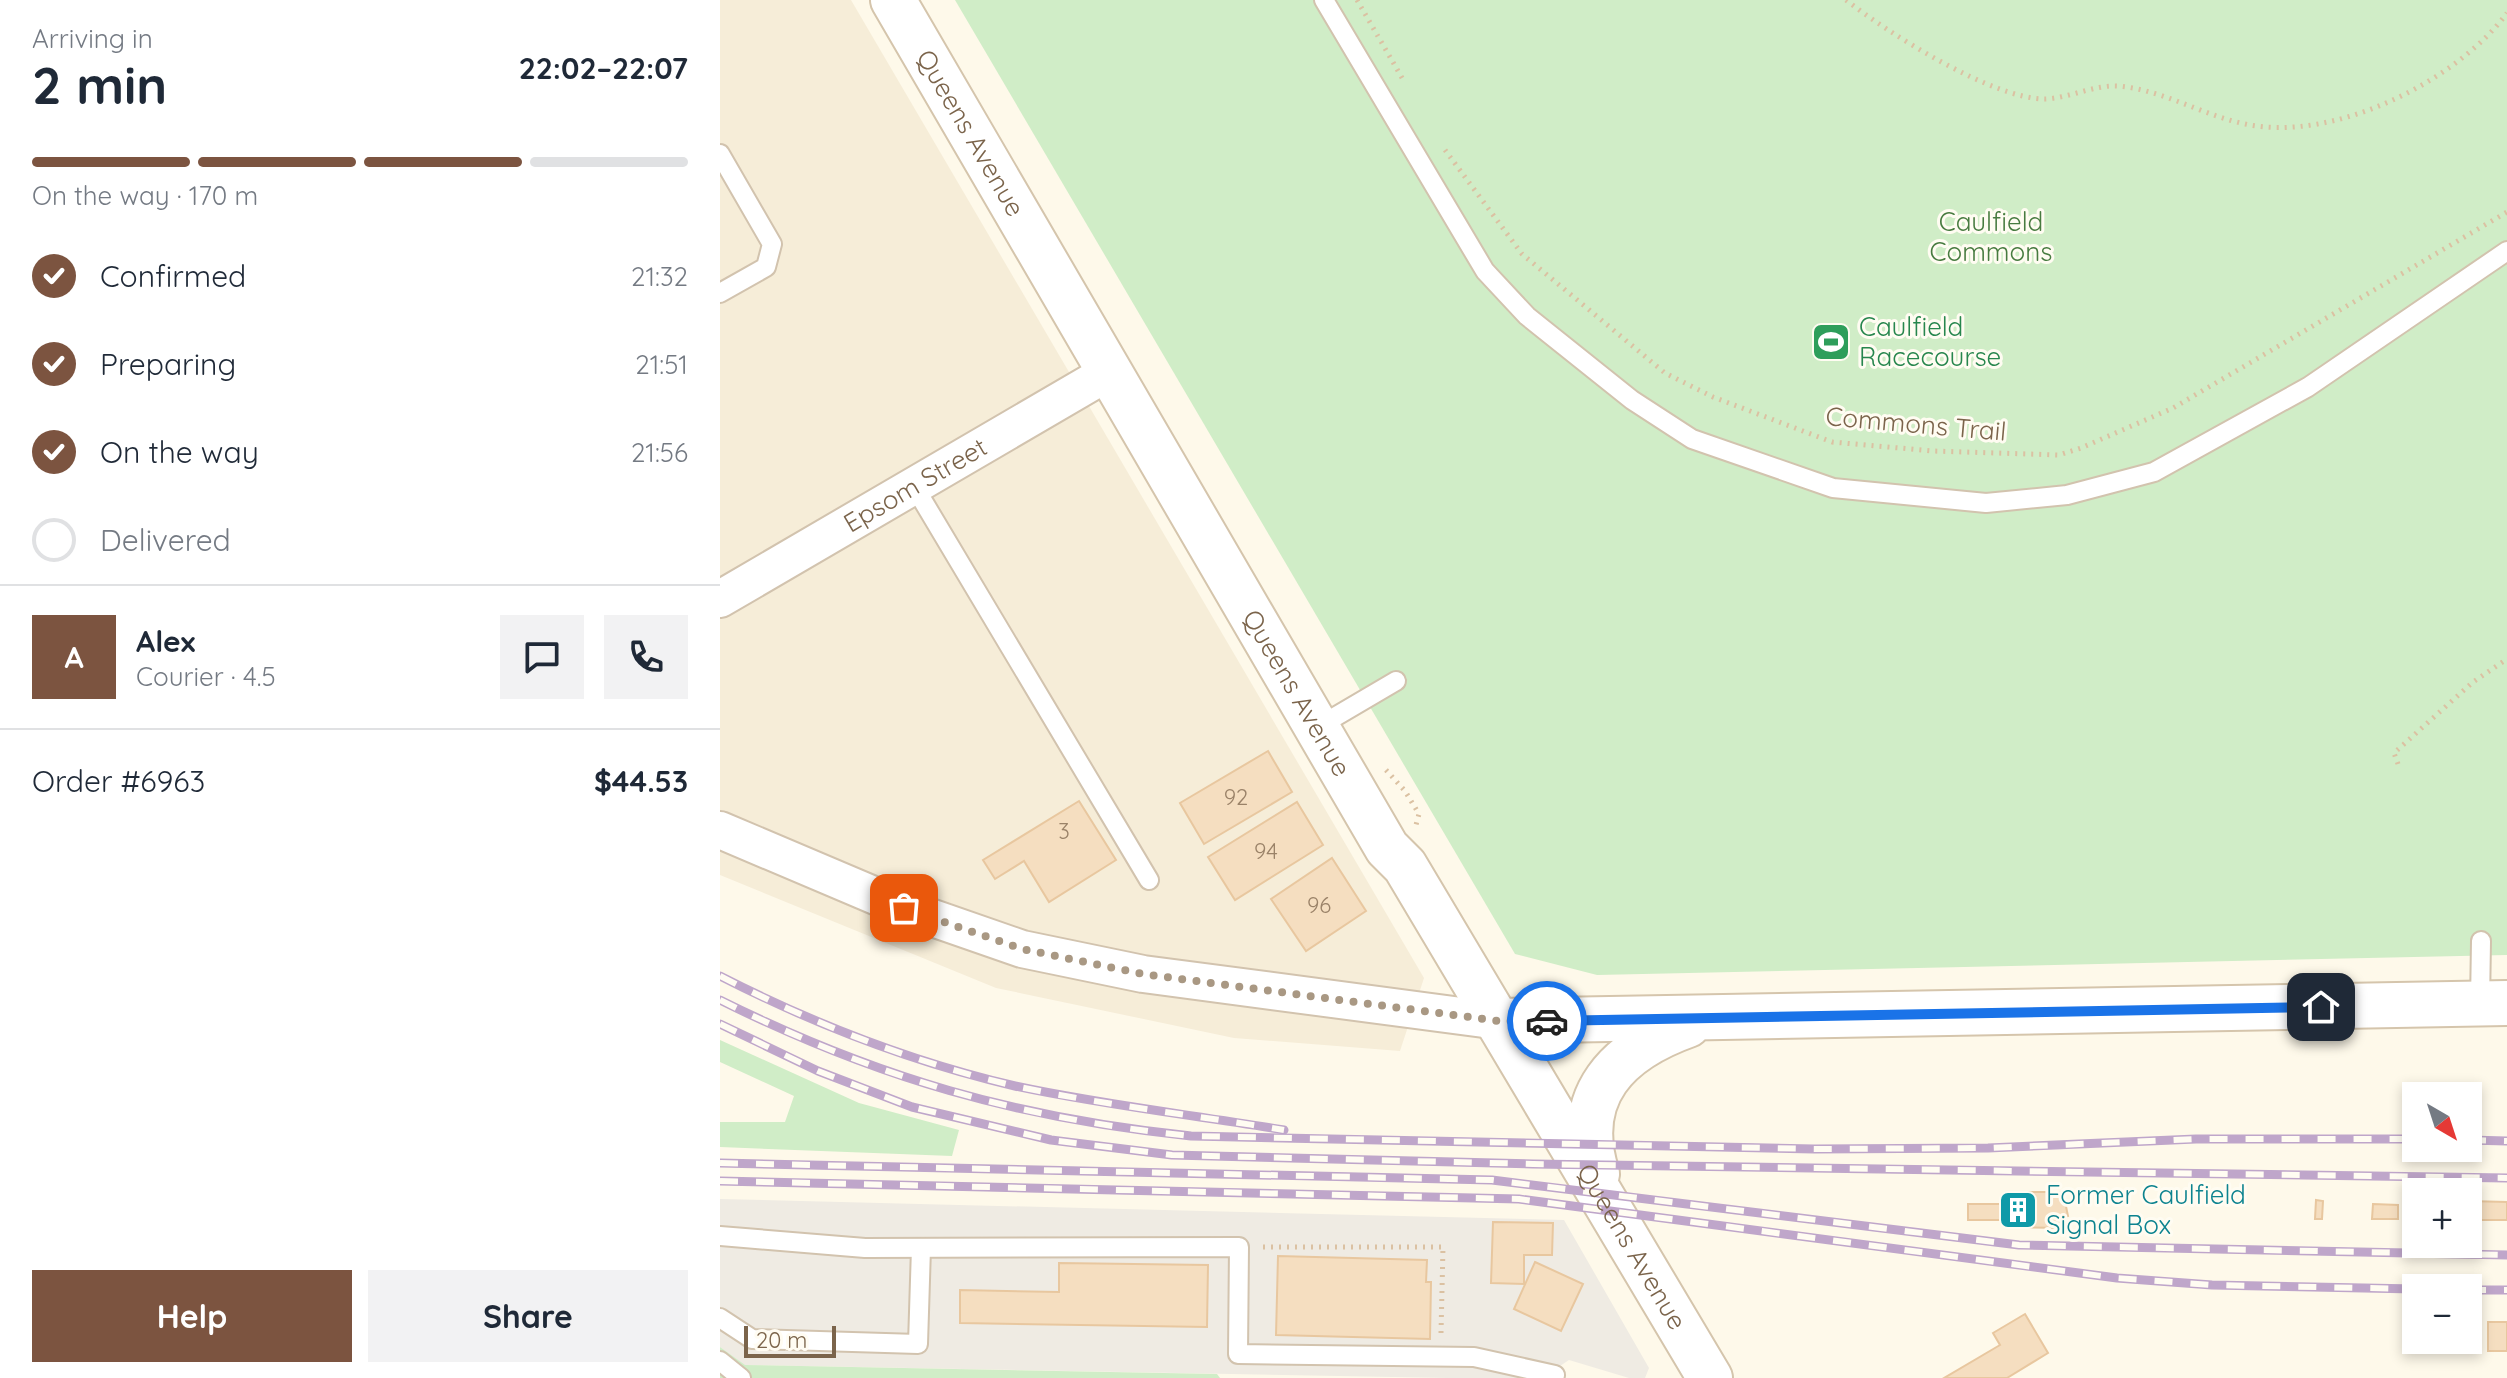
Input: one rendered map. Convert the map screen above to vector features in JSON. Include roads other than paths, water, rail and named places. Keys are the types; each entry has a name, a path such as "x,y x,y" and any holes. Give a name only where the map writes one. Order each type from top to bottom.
{"street":[{"name":"Queens Avenue","path":"893,0 1387,848 1405,866 1710,1378"},
{"name":"Epsom Street","path":"720,599 1109,372"},
{"path":"720,830 890,903 1022,949 1143,974 1499,1021 2493,1003"},
{"path":"1607,1204 1590,1139 1593,1108 1605,1079 1638,1048 1705,1019"}],"lane":[{"path":"1324,0 1485,271 1527,316 1609,383 1692,439 1833,488 1986,503 2067,495 2154,472 2308,387 2507,251"},
{"path":"720,154 772,244 766,267 720,293"},
{"path":"914,486 1149,880"},
{"path":"1316,728 1396,681"},
{"path":"2481,941 2493,1003"},
{"path":"720,1236 865,1248 1239,1247 1238,1354 1474,1357 1555,1375"},
{"path":"720,1318 752,1339 918,1344 921,1248"},
{"path":"720,1361 741,1378"}],"railway":[{"path":"720,976 864,1040 977,1076 1082,1099 1284,1130"},
{"path":"720,1000 835,1052 949,1090 1066,1118 1191,1136 1814,1149 1988,1148 2196,1139 2402,1139"},
{"path":"720,1024 818,1071 912,1107 1051,1140 1172,1155 1533,1164 2507,1178"},
{"path":"2482,1140 2507,1141"},
{"path":"720,1163 1492,1180 2019,1245 2507,1255"},
{"path":"720,1181 1519,1199 2117,1278 2212,1285 2402,1289"},
{"path":"2482,1290 2507,1290"}],"place":[{"name":"Caulfield Racecourse","path":"1831,342"},
{"name":"Former Caulfield Signal Box","path":"2018,1210"}],"park label":[{"name":"Caulfield Commons","path":"1991,237"}]}
